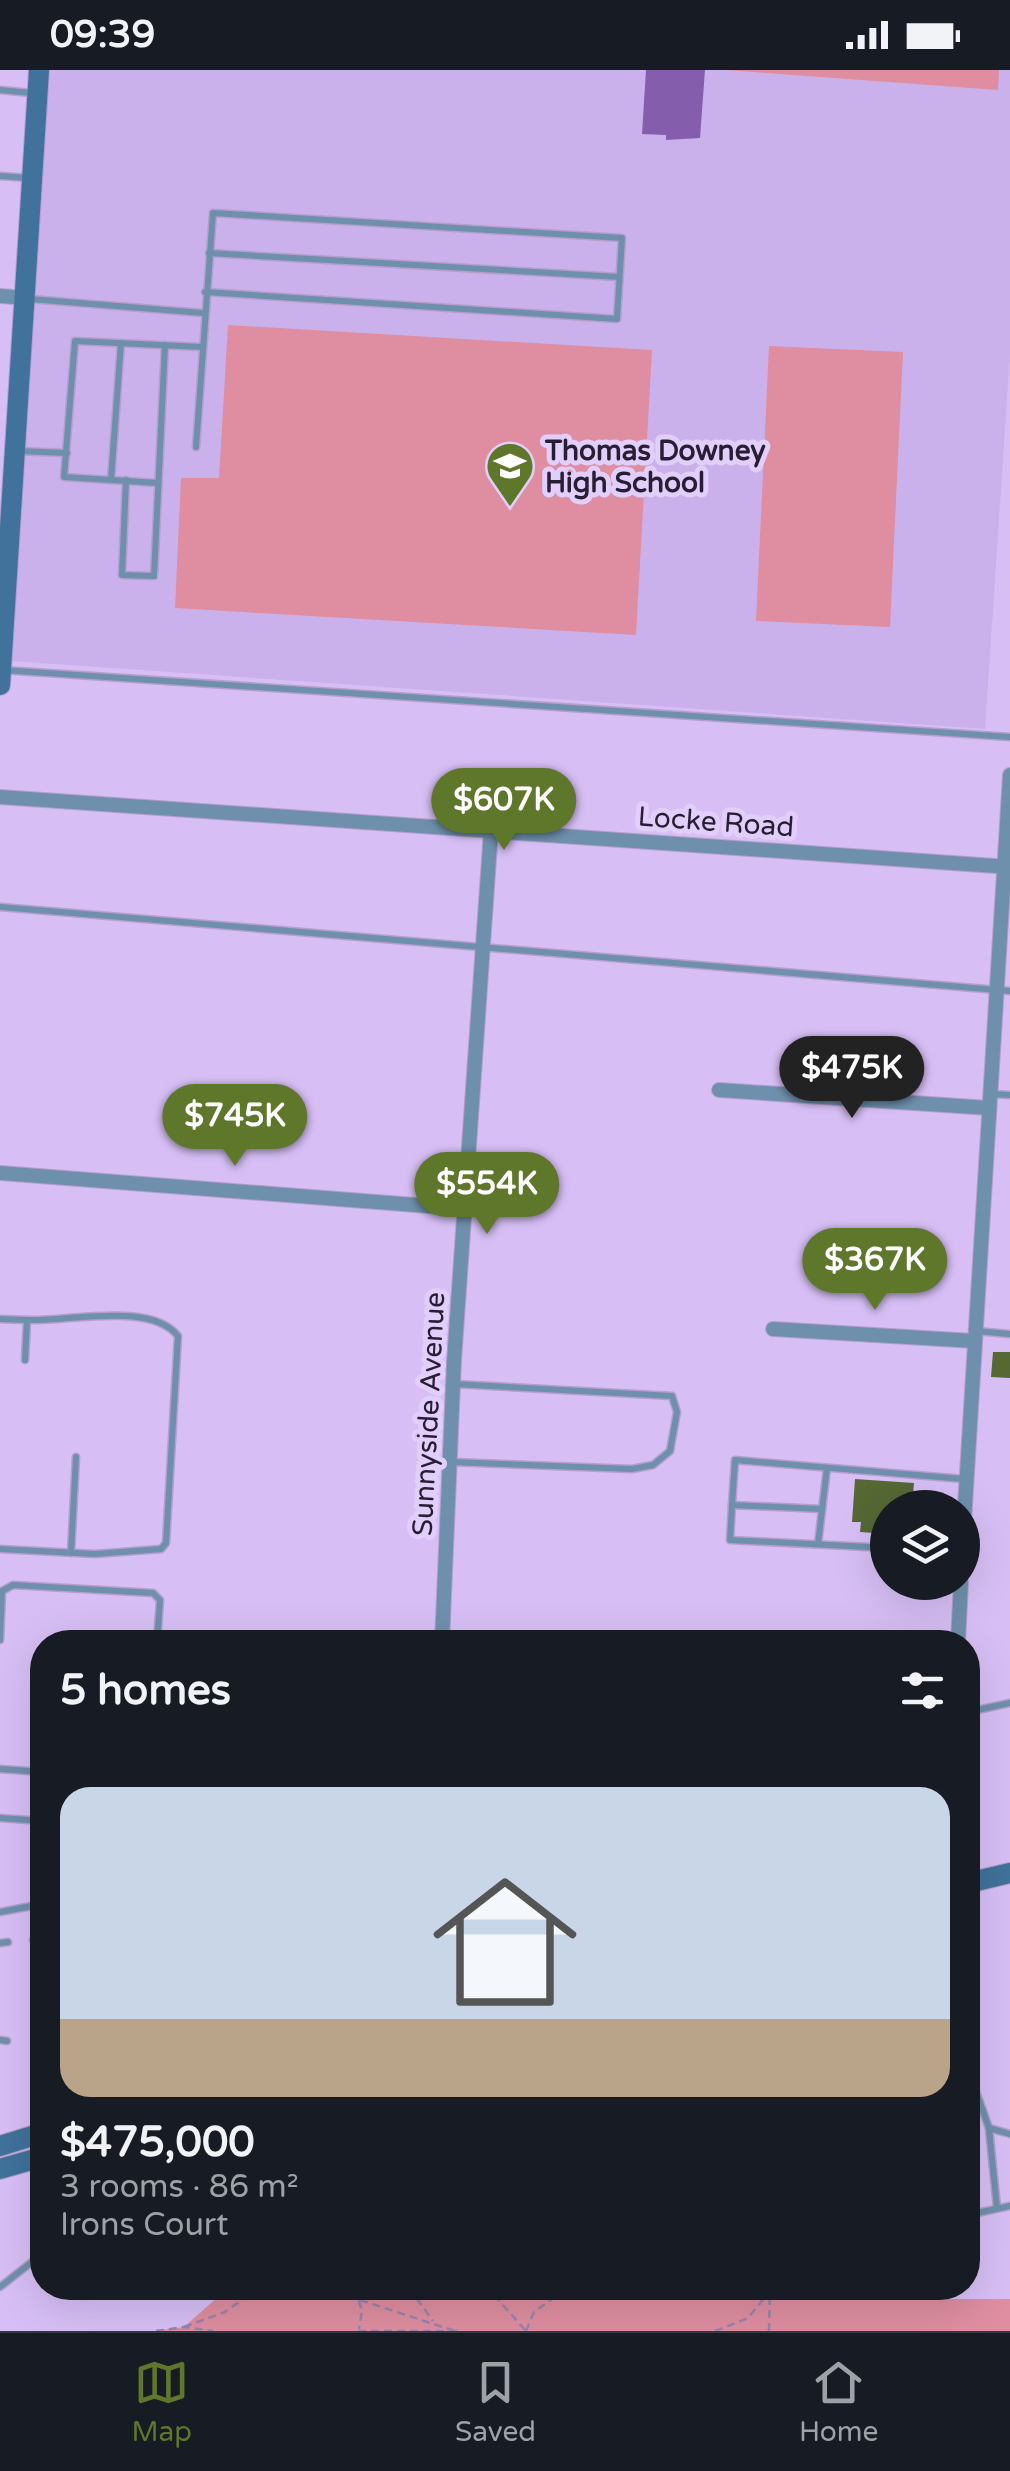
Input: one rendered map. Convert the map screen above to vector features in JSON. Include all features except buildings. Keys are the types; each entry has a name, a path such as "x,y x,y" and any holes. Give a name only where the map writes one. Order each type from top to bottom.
{"main road":[{"path":"0,684 5,524 16,450 9,407 26,298 39,70"},
{"path":"980,1880 1010,1873"},
{"path":"0,2146 30,2137"},
{"path":"0,2170 30,2161"}],"street":[{"path":"0,296 26,298"},
{"path":"966,1490 989,1101 1003,990 1010,775"},
{"name":"Locke Road","path":"0,796 1007,867"},
{"name":"Sunnyside Avenue","path":"442,1630 453,1384 491,830"},
{"path":"719,1090 989,1101"},
{"path":"0,1173 468,1209"},
{"path":"772,1328 975,1336"},
{"path":"959,1630 960,1600"}],"lane":[{"path":"0,90 38,94"},
{"path":"0,176 33,178"},
{"path":"196,446 203,312 205,292 209,253 213,213 622,238 616,319 205,292"},
{"path":"209,253 619,277"},
{"path":"26,298 203,312"},
{"path":"158,482 64,477 75,341 202,347"},
{"path":"111,480 121,344"},
{"path":"126,480 122,574 154,576 165,345"},
{"path":"16,450 67,453"},
{"path":"1,670 1010,737"},
{"path":"0,907 1003,990"},
{"path":"989,1101 1010,1096"},
{"path":"0,1319 126,1316 155,1320 170,1326 178,1336 166,1543 161,1550 71,1553 0,1549"},
{"path":"25,1360 27,1320"},
{"path":"975,1336 1010,1334"},
{"path":"449,1462 632,1469 653,1465 670,1451 677,1412 672,1396 453,1384"},
{"path":"71,1553 76,1457"},
{"path":"870,1547 730,1540 736,1460 967,1479"},
{"path":"818,1544 827,1468"},
{"path":"732,1505 822,1509"},
{"path":"0,1640 1,1592 12,1585 153,1593 160,1600 158,1630"},
{"path":"980,1709 1010,1703"},
{"path":"0,1769 30,1771"},
{"path":"0,1818 30,1819"},
{"path":"0,1912 30,1906"},
{"path":"980,2103 989,2128 997,2208"},
{"path":"989,2128 1010,2134"},
{"path":"980,2212 1010,2206"},
{"path":"0,2287 30,2263"}],"path":[{"path":"156,2331 184,2327 225,2312 242,2300"},
{"path":"353,2300 458,2331"},
{"path":"418,2300 434,2322"},
{"path":"498,2300 526,2331 534,2312 551,2300"},
{"path":"715,2331 748,2318 762,2300"},
{"path":"769,2331 770,2300"},
{"path":"358,2302 362,2311 358,2331 458,2331"},
{"path":"184,2327 212,2331"}],"shaded area":[{"name":"Thomas Downey High School","path":"47,70 1010,70 1010,355 985,729 11,661"},
{"path":"646,70 705,70 700,138 666,140 666,135 642,134"},
{"path":"726,70 999,70 998,90"},
{"path":"228,325 652,350 636,635 175,608 181,478 219,478"},
{"path":"769,346 903,352 890,627 756,621"},
{"path":"1010,2299 1010,2331 156,2331 184,2327 214,2300"}],"place":[{"name":"Thomas Downey High School","path":"510,508"}]}
